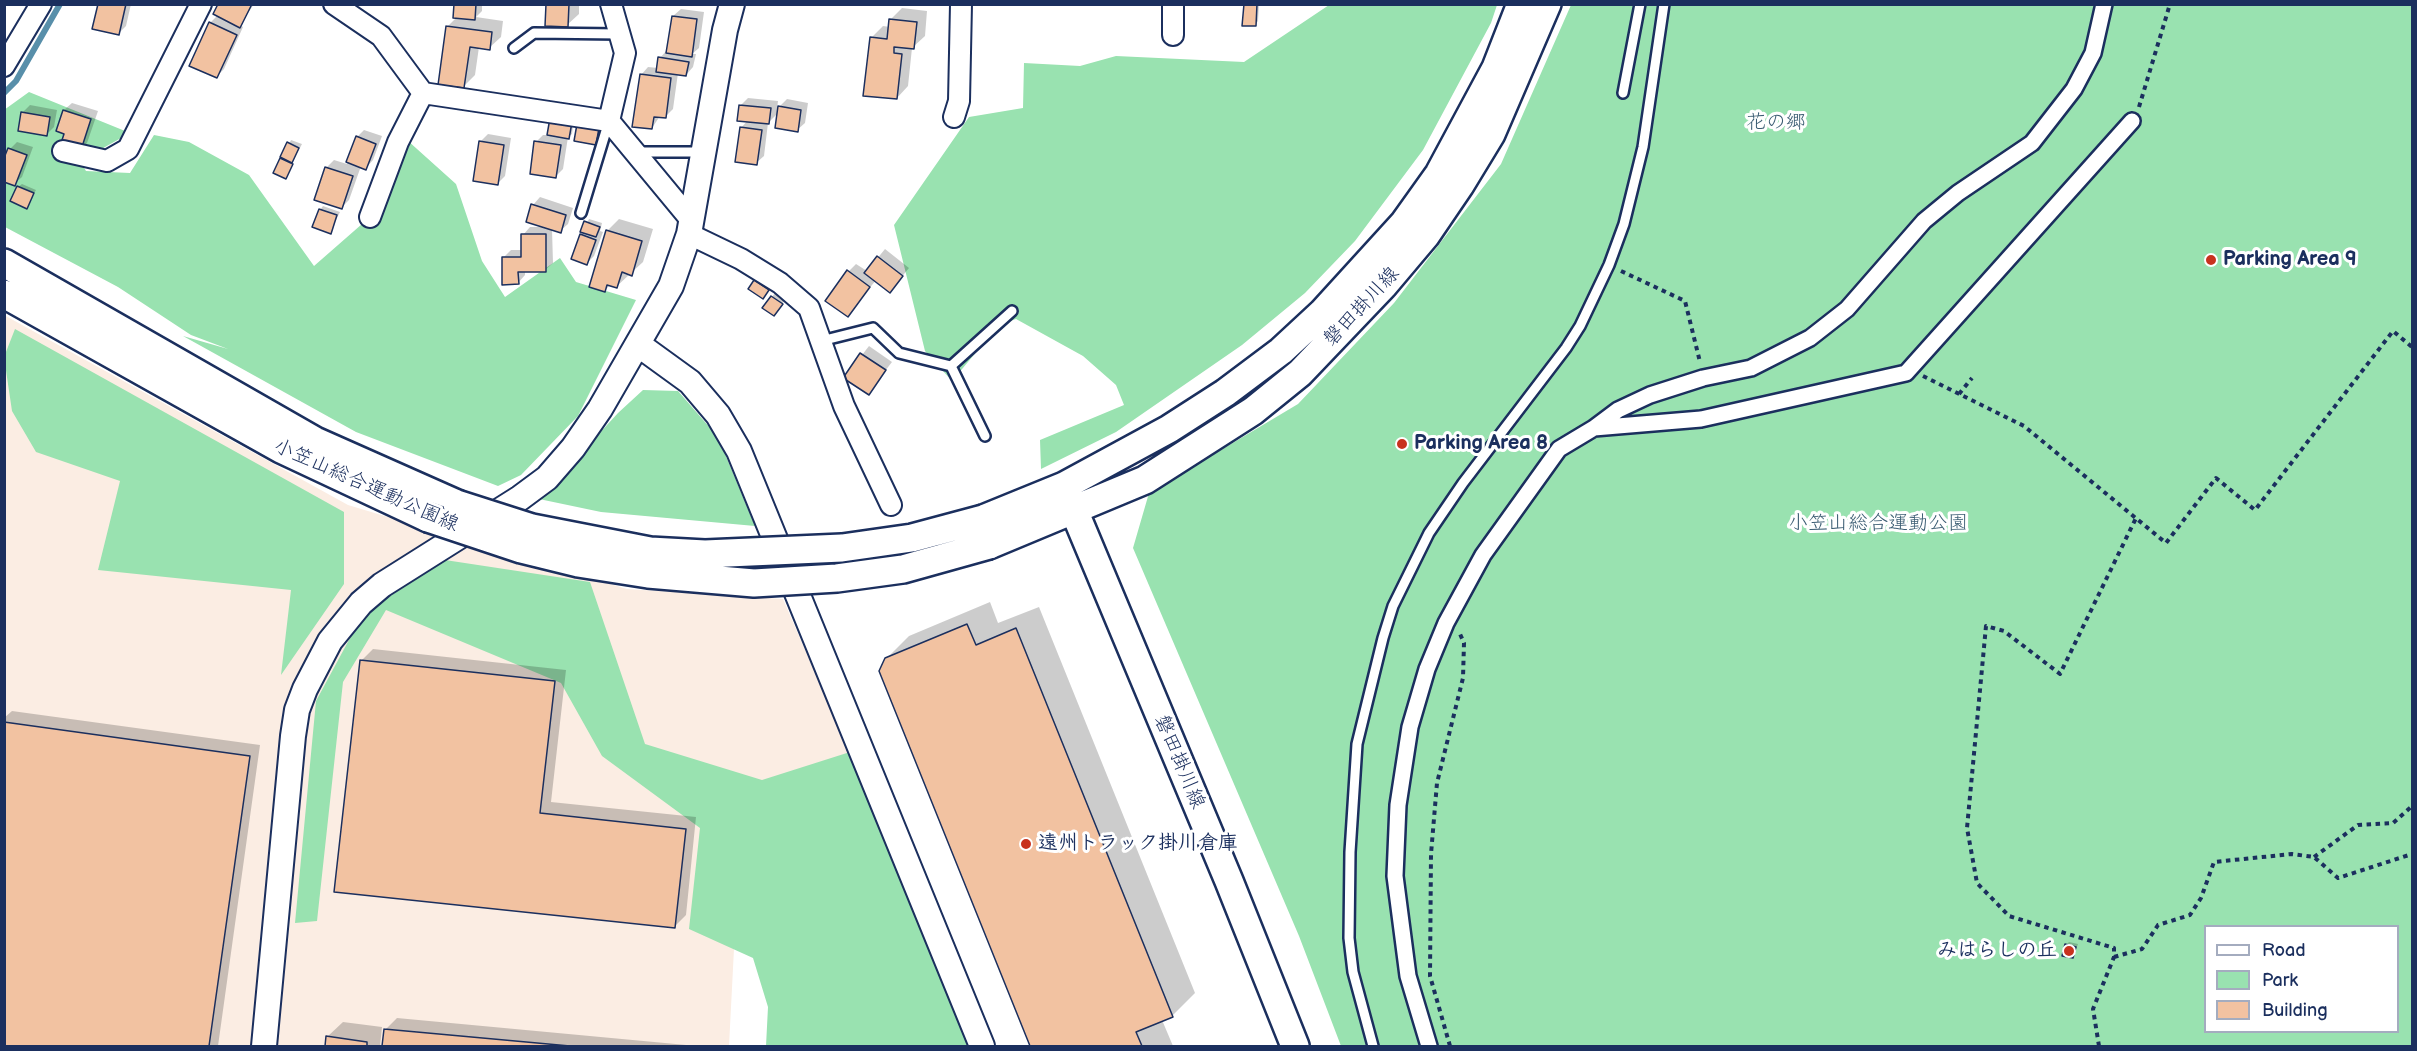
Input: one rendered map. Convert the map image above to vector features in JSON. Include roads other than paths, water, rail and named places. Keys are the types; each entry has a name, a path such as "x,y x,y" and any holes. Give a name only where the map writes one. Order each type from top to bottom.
{"main road":[{"name":"磐田掛川線","path":"1295,1047 1229,880 1064,486 1169,429 1225,393 1281,351 1364,270 1404,224 1439,174 1496,68 1521,4"},
{"name":"磐田掛川線","path":"1075,511 1145,480 1253,411 1300,373 1361,310 1426,235 1491,134 1547,4"},
{"name":"小笠山総合運動公園線","path":"4,263 148,343 315,441 379,472 457,504 543,530 650,551 705,555 842,548 912,538 983,519 1064,486"},
{"name":"小笠山総合運動公園線","path":"4,294 281,449 428,518 521,549 578,563 648,574 754,583 837,578 903,569 989,545 1075,511"}],"street":[{"path":"4,66 41,4"},
{"path":"63,151 107,160 128,149 201,4"},
{"path":"609,121 625,53 611,4"},
{"path":"264,1047 293,736 297,710 319,660 344,623 381,585 520,498 547,478 573,448 639,345 671,286 690,227 725,30 732,4"},
{"path":"954,117 959,101 961,4"},
{"path":"1173,4 1173,35"},
{"path":"1429,1047 1408,976 1400,929 1396,886 1396,847 1402,768 1410,727 1427,669 1446,623 1483,555 1560,449 1629,405 1704,378 1750,368 1810,338 1847,309 1924,221 1958,193 2032,143 2074,89 2093,53 2104,4"},
{"path":"343,7 381,36 423,93 609,121 690,227 780,283 809,308 844,406 891,505"},
{"path":"370,217 398,142 423,93"},
{"path":"1594,428 1701,419 1906,373 2132,121"},
{"path":"639,345 690,382 718,415 739,451 982,1047"}],"lane":[{"path":"1623,93 1640,4"},
{"path":"1372,1047 1353,972 1350,938 1350,852 1358,744 1383,638 1393,606 1429,533 1463,483 1566,348 1580,326 1609,265 1624,224 1640,158 1664,4"},
{"path":"514,48 534,33 620,34"},
{"path":"581,213 609,121"},
{"path":"634,152 703,152"},
{"path":"951,366 1012,311"},
{"path":"821,341 873,328 899,353 951,366"},
{"path":"951,366 985,436"}],"waterway":[{"path":"4,93 16,81 60,4"}],"place":[{"name":"Parking Area 9","path":"2211,260"},
{"name":"Parking Area 8","path":"1402,444"},
{"name":"遠州トラック掛川倉庫","path":"1026,844"},
{"name":"みはらしの丘","path":"2069,951"}],"park label":[{"name":"花の郷","path":"1776,123"},
{"name":"小笠山総合運動公園","path":"1878,524"}]}
